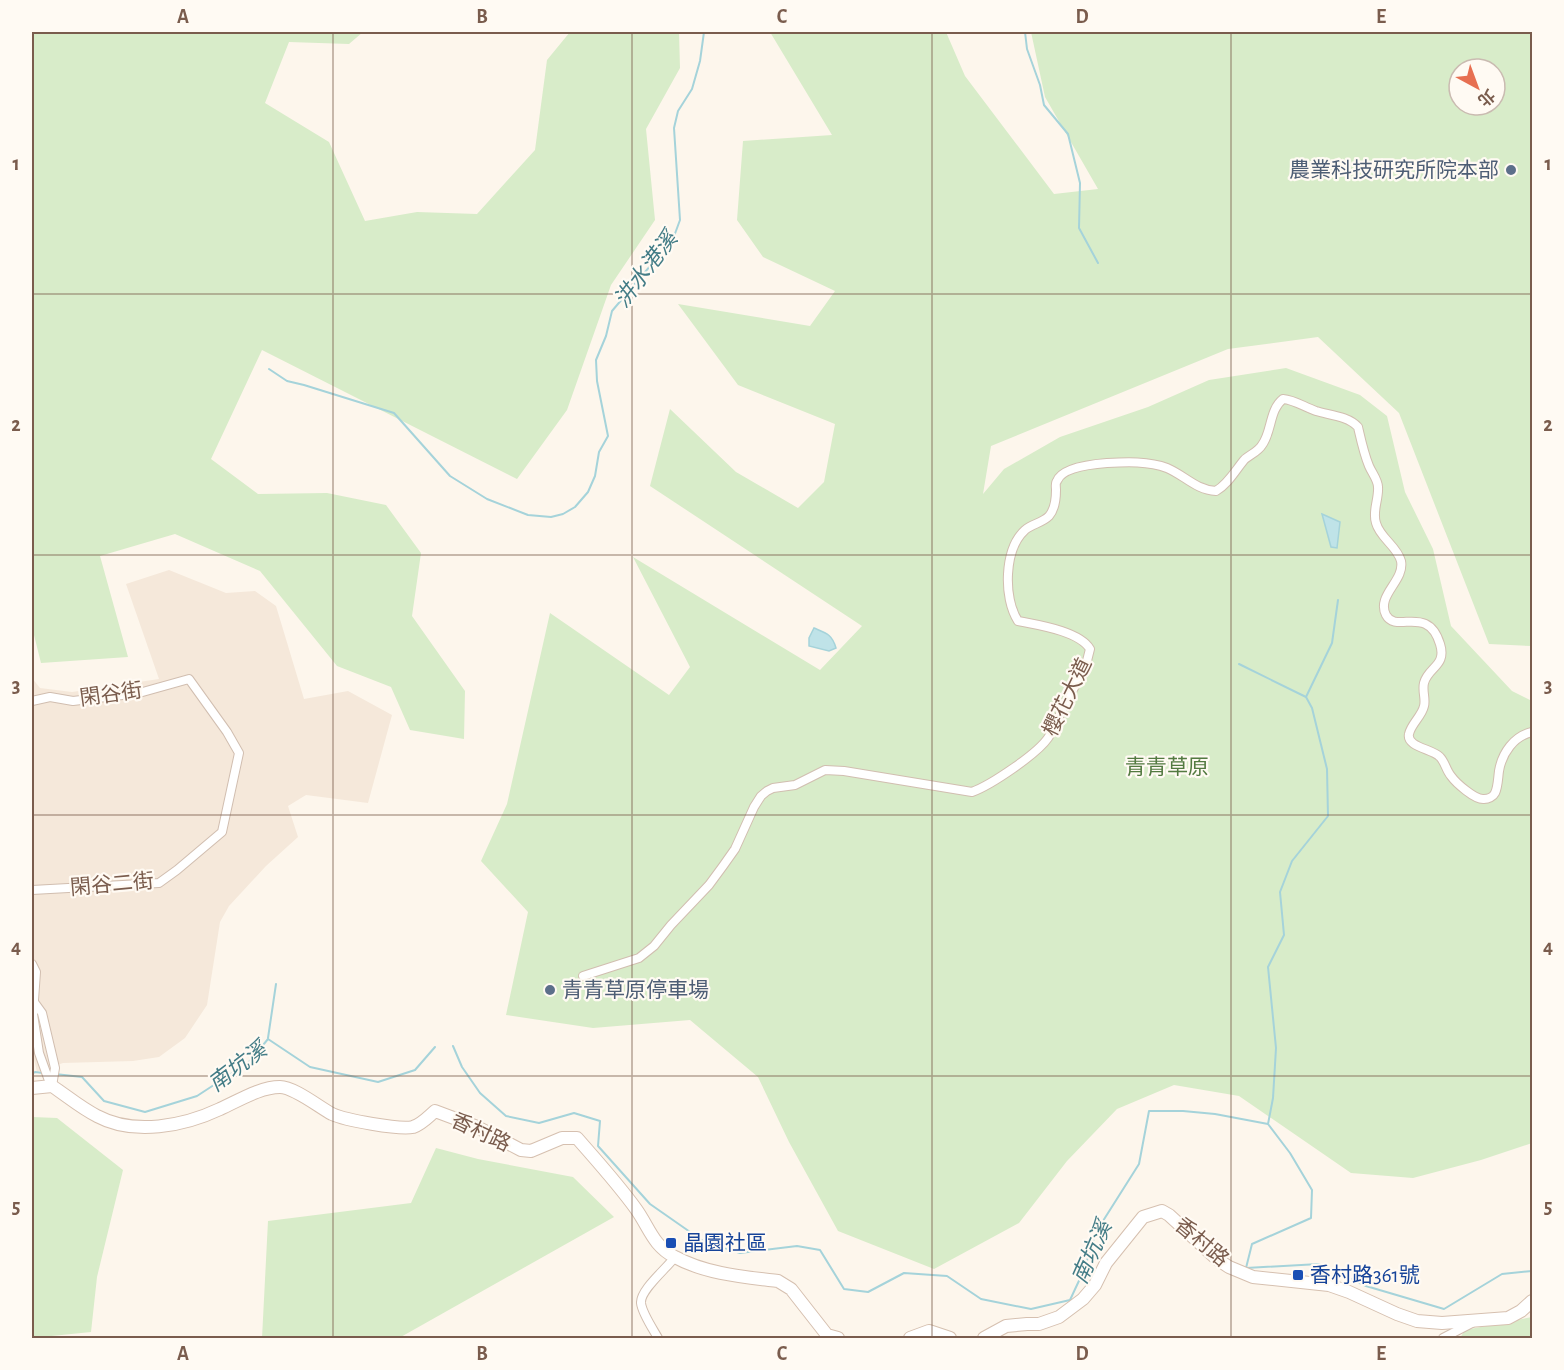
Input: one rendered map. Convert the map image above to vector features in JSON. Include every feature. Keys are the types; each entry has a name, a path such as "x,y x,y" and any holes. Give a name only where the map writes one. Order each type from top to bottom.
{"street":[{"name":"櫻花大道","path":"583,976 639,958 654,946 709,885 723,866 735,849 754,807 767,791 795,785 825,770 844,771 972,792 989,784 1042,746 1056,725 1062,708 1086,667 1090,649 1082,639 1061,631 1018,621 1008,597 1009,573 1013,549 1020,537 1026,530 1050,514 1056,497 1057,480 1063,473 1083,466 1107,463 1148,464 1166,468 1199,487 1216,491 1246,458 1262,446 1276,407 1283,399 1347,420 1358,427 1369,466 1378,485 1376,524 1400,559 1401,570 1384,602 1387,618 1399,623 1415,621 1425,623 1433,630 1440,642 1442,653 1440,662 1424,682 1424,706 1409,734 1413,744 1437,754 1443,760 1452,778 1478,799 1485,800 1496,792 1502,759 1511,744 1524,734 1533,732"},
{"name":"閑谷街","path":"32,701 50,697 73,701 138,693 189,679"},
{"name":"閑谷二街","path":"32,890 159,883 222,832 239,753 189,679"},
{"path":"32,964 36,972 33,1014 39,1053 49,1078"},
{"path":"32,1089 49,1078 55,1068 42,1013 34,1002"},
{"name":"香村路","path":"49,1078 98,1117 128,1127 159,1127 180,1123 216,1112 257,1092 282,1087 334,1115 403,1128 421,1123 435,1111 475,1126 521,1150 531,1151 562,1138 577,1138 637,1210 658,1245 675,1257 698,1267 783,1283 791,1289 827,1335 838,1338"},
{"name":"香村路","path":"984,1338 1006,1326 1039,1324 1059,1317 1083,1299 1095,1285 1106,1263 1143,1217 1162,1211 1217,1259 1253,1277 1329,1285 1417,1321 1442,1323 1508,1318 1533,1301"},
{"path":"658,1338 641,1304 643,1292 675,1257"},
{"path":"1443,1338 1477,1320"},
{"path":"1438,1338 1444,1331 1442,1323"},
{"path":"910,1338 929,1331 950,1338"}],"shaded area":[{"path":"169,570 226,593 255,591 276,606 304,699 348,691 392,715 368,803 306,795 288,806 298,837 266,866 229,906 220,922 207,1005 185,1038 159,1057 133,1061 63,1063 37,1072 32,1051 32,678 40,688 72,692 159,679 126,584"}],"green space":[{"path":"32,32 363,32 349,44 289,42 265,103 329,142 365,221 417,212 477,214 535,150 547,60 570,32 679,32 680,68 646,129 655,220 611,285 567,410 517,479 262,350 211,459 258,494 327,493 386,505 421,553 412,616 465,691 464,739 410,730 391,687 337,666 260,571 175,534 100,556 128,657 41,663 32,627"},
{"name":"青青草原","path":"770,32 946,32 965,76 1054,194 1098,189 1045,97 1031,32 1532,32 1532,646 1489,644 1399,413 1318,337 1228,349 991,446 983,494 1004,469 1060,437 1148,407 1209,380 1286,368 1360,395 1387,416 1405,492 1433,549 1451,626 1512,691 1532,701 1532,1143 1481,1160 1413,1178 1351,1173 1239,1096 1174,1085 1117,1109 1067,1161 1019,1223 934,1269 838,1231 789,1142 758,1077 690,1020 593,1028 506,1015 528,912 481,861 507,804 550,613 669,695 690,667 633,557 820,670 862,626 650,486 670,409 736,472 798,508 824,482 835,424 738,385 678,304 810,326 835,291 763,257 737,220 743,141 832,135"},
{"path":"32,1117 57,1118 123,1170 97,1277 91,1332 32,1338"},
{"path":"436,1148 478,1159 573,1177 614,1217 399,1338 262,1338 268,1221 411,1203"},
{"path":"1532,1317 1532,1338 1460,1338 1465,1330"}],"water":[{"path":"1322,514 1340,522 1337,548 1331,547"},
{"path":"814,628 830,637 836,648 829,651 809,646 809,638"}],"waterway":[{"name":"汫水港溪","path":"269,369 287,381 394,413 450,476 487,499 528,515 551,517 563,514 575,507 588,492 595,476 599,452 608,436 597,381 596,360 606,336 612,311 673,239 680,220 674,128 678,111 692,89 700,61 704,32"},
{"path":"1025,32 1027,49 1040,85 1044,105 1068,134 1080,183 1079,228 1098,263"},
{"path":"1268,1124 1273,1098 1276,1048 1268,967 1284,935 1280,892 1292,861 1328,816 1327,769 1312,708 1306,697 1332,643 1338,600"},
{"path":"1239,664 1306,697"},
{"path":"268,1038 276,984"},
{"name":"南坑溪","path":"55,1074 82,1077 104,1101 145,1112 197,1096 249,1062 268,1039 310,1067 378,1082 415,1070 435,1047"},
{"name":"南坑溪","path":"453,1046 462,1067 480,1093 506,1116 539,1123 574,1113 600,1121 598,1146 650,1204 703,1241 740,1253 797,1246 820,1250 844,1289 868,1292 904,1273 947,1276 981,1299 1031,1309 1070,1300 1084,1270 1096,1232 1139,1164 1149,1111 1215,1114 1268,1124 1290,1153 1312,1190 1311,1218 1252,1244 1246,1268 1319,1264 1366,1286 1444,1309 1502,1274 1532,1271"},
{"name":"南坑溪","path":"32,1074 43,1073"}],"place":[{"name":"農業科技研究所院本部","path":"1511,170"},
{"name":"青青草原停車場","path":"550,990"},
{"name":"晶園社區","path":"671,1243"},
{"name":"香村路361號","path":"1298,1275"}]}
